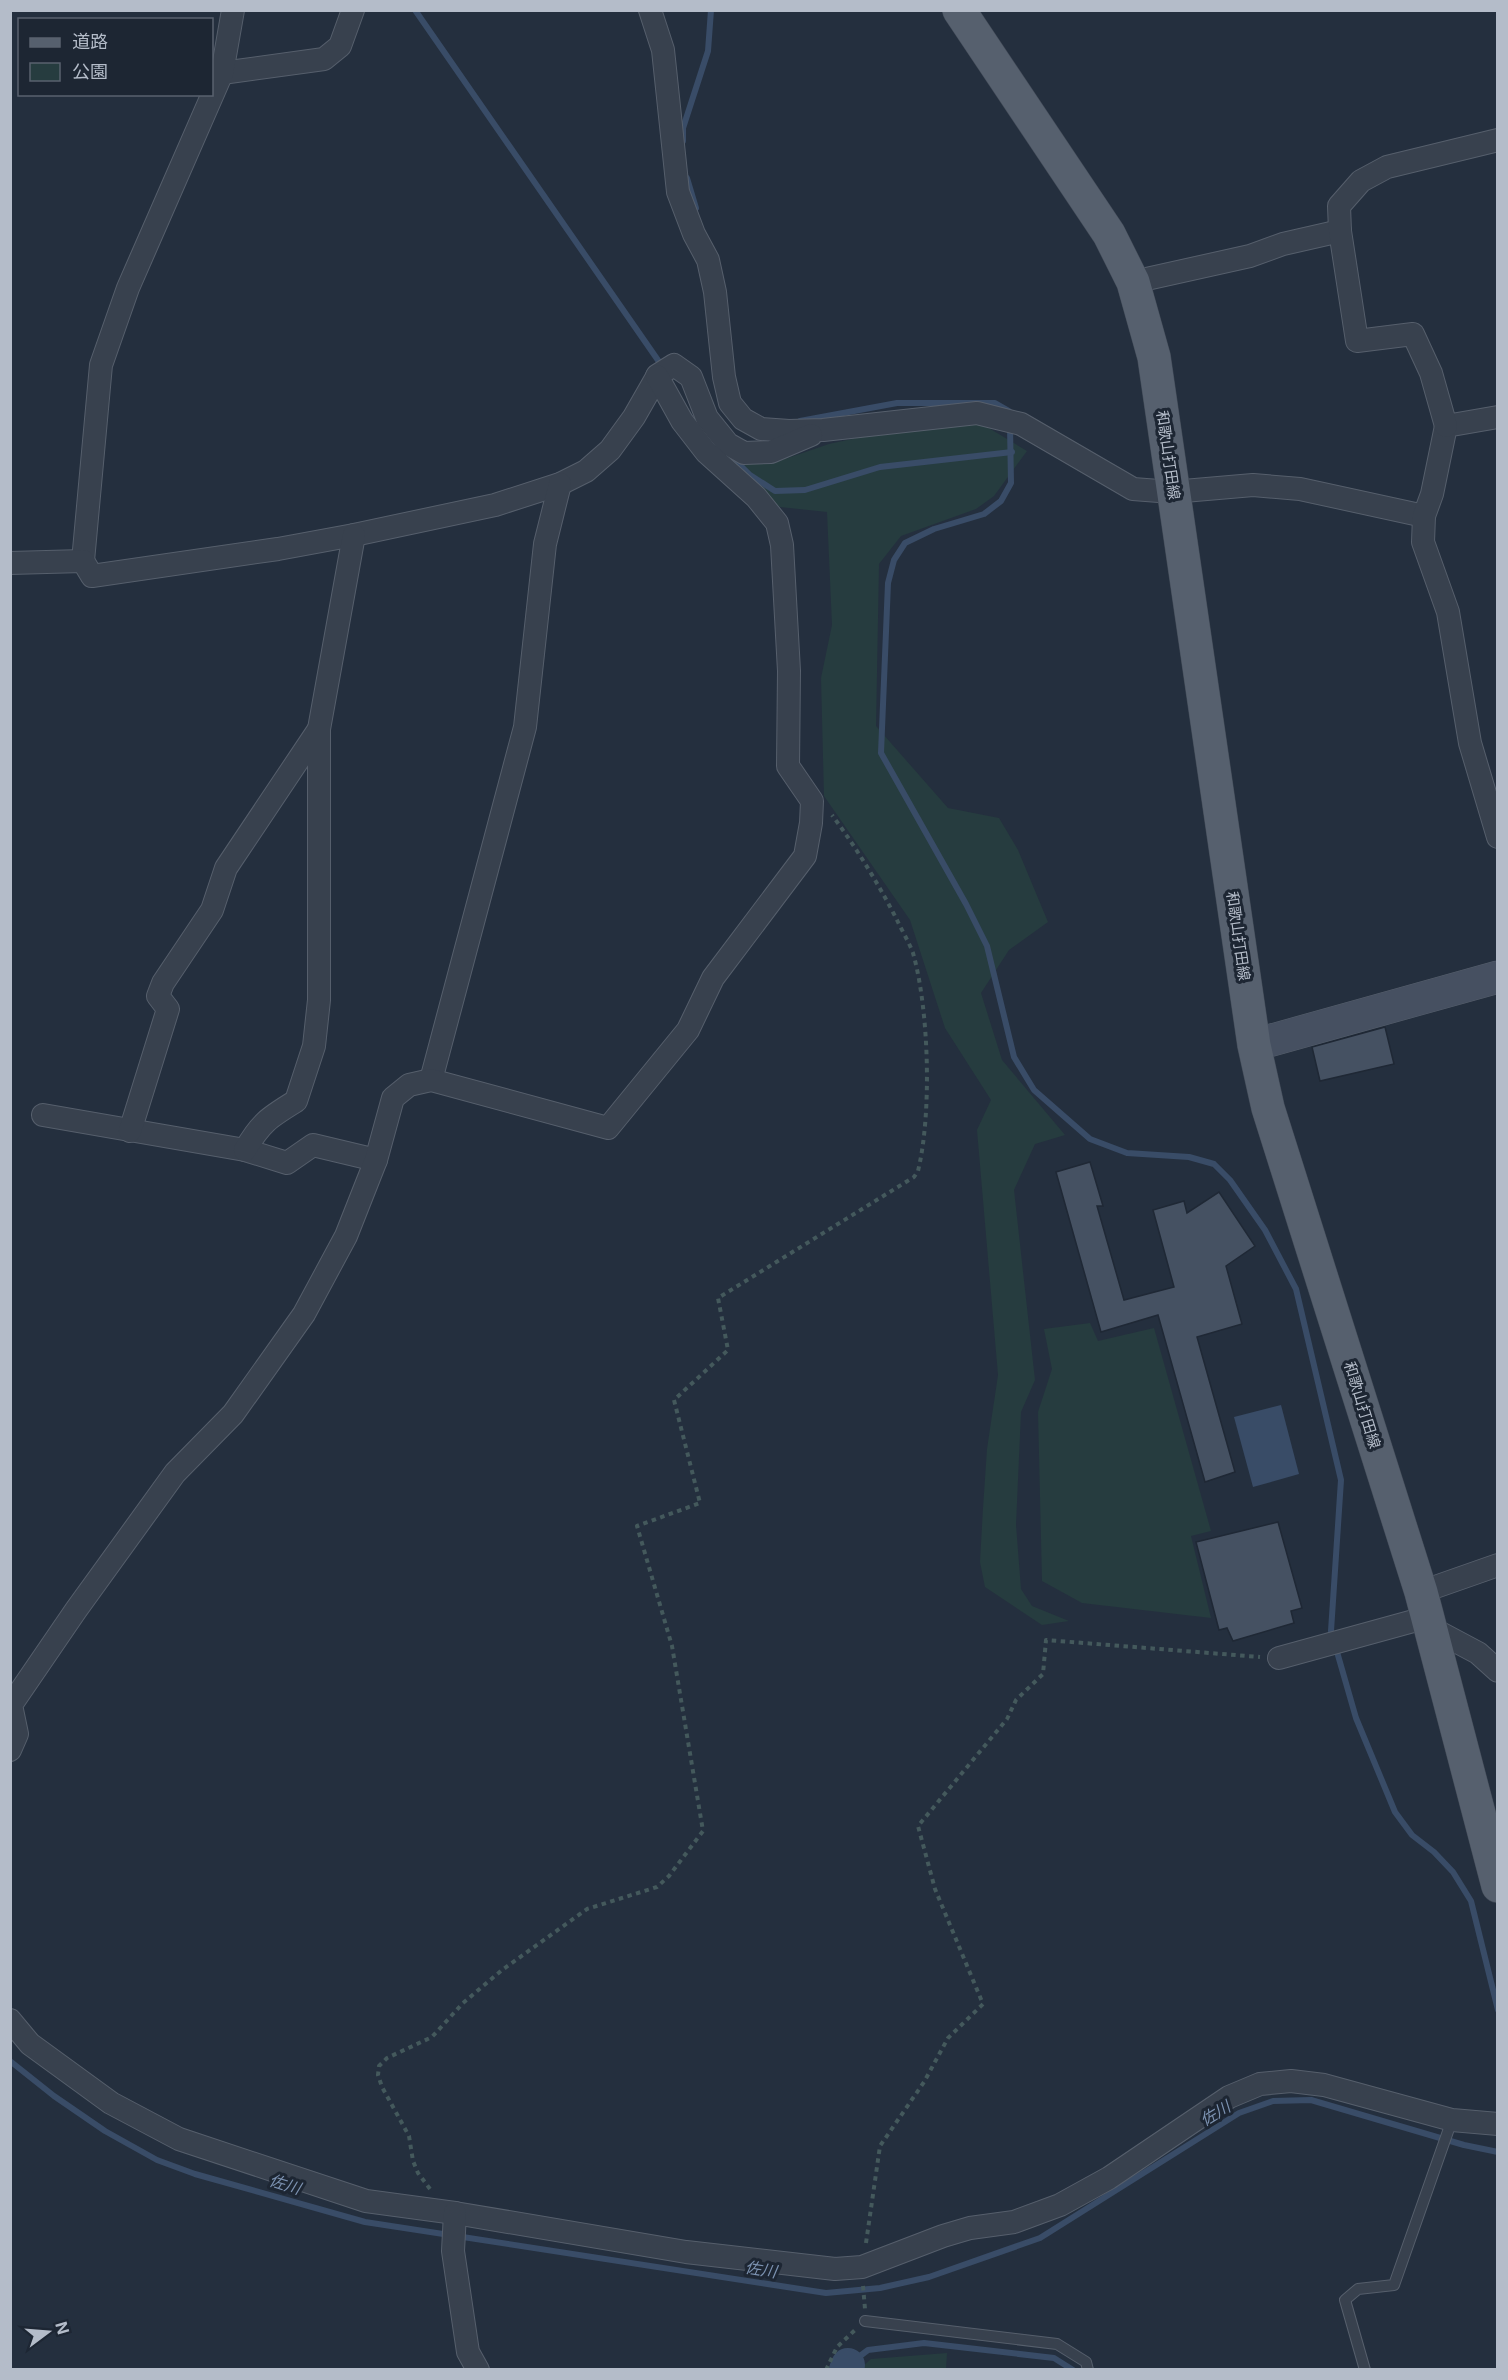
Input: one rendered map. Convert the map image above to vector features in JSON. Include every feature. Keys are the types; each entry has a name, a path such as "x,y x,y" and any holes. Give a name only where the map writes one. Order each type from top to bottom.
{"main road":[{"name":"和歌山打田線","path":"959,10 1109,234 1133,282 1154,357 1254,1045 1268,1108 1426,1612 1497,1886"}],"street":[{"path":"213,94 222,73 234,10"},
{"path":"222,73 324,59 340,46 353,10"},
{"path":"650,10 663,50 678,192 694,234 708,260 715,292 724,377 730,404 743,419 761,429 789,431 824,430 977,413 1021,424 1132,489 1173,492 1253,485 1300,489 1424,516"},
{"path":"212,96 128,288 101,365 83,561 92,576 278,549 354,535 495,505 560,484 586,471 610,450 634,417 657,376 674,365 691,377 707,418 728,444 744,453 771,452 824,430"},
{"path":"1497,140 1387,167 1361,181 1339,206 1340,231 1357,341 1413,334 1431,373 1446,426 1431,495 1424,516 1423,542 1448,612 1470,743 1497,837"},
{"path":"1133,282 1250,256 1283,244 1340,231"},
{"path":"10,1750 17,1734 11,1705 175,1473 233,1414 304,1314 346,1236 376,1160 393,1098 409,1085 431,1080 608,1128 688,1030 713,978 805,856 812,801 788,766 789,671 782,545 777,522 756,497 706,452 682,421 657,376"},
{"path":"1446,426 1497,417"},
{"path":"431,1080 525,727 545,544 560,484"},
{"path":"245,1150 265,1120 296,1101 314,1046 319,1000 320,729 354,535"},
{"path":"10,563 83,561"},
{"path":"130,1131 168,1009 158,996 163,983 212,910 225,868 320,729"},
{"path":"1254,1045 1497,977"},
{"path":"44,1115 245,1150 286,1163 313,1144 376,1160"},
{"path":"1279,1658 1426,1612 1497,1565"},
{"path":"1426,1612 1497,1671"},
{"path":"10,2020 30,2043 111,2103 179,2139 366,2201 686,2252 862,2271 943,2236 970,2228 1014,2222 1060,2205 1109,2178 1229,2097 1260,2084 1291,2081 1324,2085 1450,2124 1497,2124"},
{"path":"450,2215 453,2252 468,2352 478,2370"}],"lane":[{"path":"1365,2370 1345,2300 1358,2289 1394,2285 1450,2124"},
{"path":"865,2321 1057,2344 1086,2362 1088,2370"}],"path":[{"path":"450,2215 412,2161 409,2136 382,2087 378,2075 379,2066 387,2058 432,2037 463,2004 502,1970 587,1909 657,1887 669,1876 704,1831 672,1646 637,1526 700,1503 674,1400 728,1350 718,1298 914,1177 918,1171 925,1116 926,1064 923,999 912,951 855,846 823,804 812,801"},
{"path":"826,2370 837,2347 865,2321 862,2271 880,2146 924,2082 948,2038 983,2004 934,1889 918,1826 1007,1719 1016,1700 1042,1674 1046,1640 1279,1658"}],"green space":[{"path":"977,421 1027,451 994,496 976,509 901,536 879,564 876,726 948,808 999,818 1018,850 1048,922 1009,950 981,993 1002,1060 1065,1135 1035,1144 1014,1190 1035,1380 1021,1412 1016,1525 1021,1589 1032,1606 1069,1621 1042,1625 985,1587 980,1562 987,1449 998,1375 977,1130 991,1100 945,1028 910,920 824,796 821,678 832,625 827,512 780,507 723,460 779,461 829,444 902,428"},
{"path":"1090,1323 1098,1341 1154,1328 1211,1531 1191,1536 1211,1618 1082,1603 1042,1581 1038,1412 1052,1369 1044,1329"},
{"path":"947,2353 946,2369 860,2369 871,2359"}],"water":[{"path":"1281,1405 1299,1474 1253,1487 1234,1417"}],"building":[{"path":"1385,1027 1394,1064 1320,1081 1312,1047"},
{"path":"1090,1162 1103,1206 1097,1206 1124,1300 1174,1287 1153,1210 1184,1201 1187,1213 1219,1192 1255,1246 1226,1266 1242,1324 1197,1337 1235,1472 1205,1482 1158,1315 1101,1332 1056,1172"},
{"path":"1278,1522 1302,1608 1291,1611 1294,1623 1233,1641 1227,1628 1219,1630 1196,1542"}],"waterway":[{"path":"415,10 662,366"},
{"path":"683,141 683,128 708,51 711,10"},
{"path":"687,178 696,208"},
{"path":"800,421 897,403 995,403 1009,413"},
{"path":"1010,426 1011,483 1001,501 984,514 934,529 905,543 894,560 888,583 881,753 966,904 987,946 1014,1057 1034,1090 1090,1139 1127,1153 1189,1157 1214,1164 1230,1180 1265,1230 1296,1289 1341,1480 1331,1631 1356,1718 1395,1812 1412,1835 1434,1852 1453,1872 1471,1901 1498,2010"},
{"path":"732,457 750,475 775,491 805,490 880,467 1012,452"},
{"name":"佐川","path":"10,2061 54,2096 105,2131 157,2160 195,2174 365,2222 826,2293 880,2288 929,2277 1040,2238 1239,2113 1273,2101 1311,2100 1464,2145 1498,2152"},
{"path":"848,2365 868,2350 924,2343 1054,2358 1073,2370"},
{"path":"846,2370 848,2365"}]}
